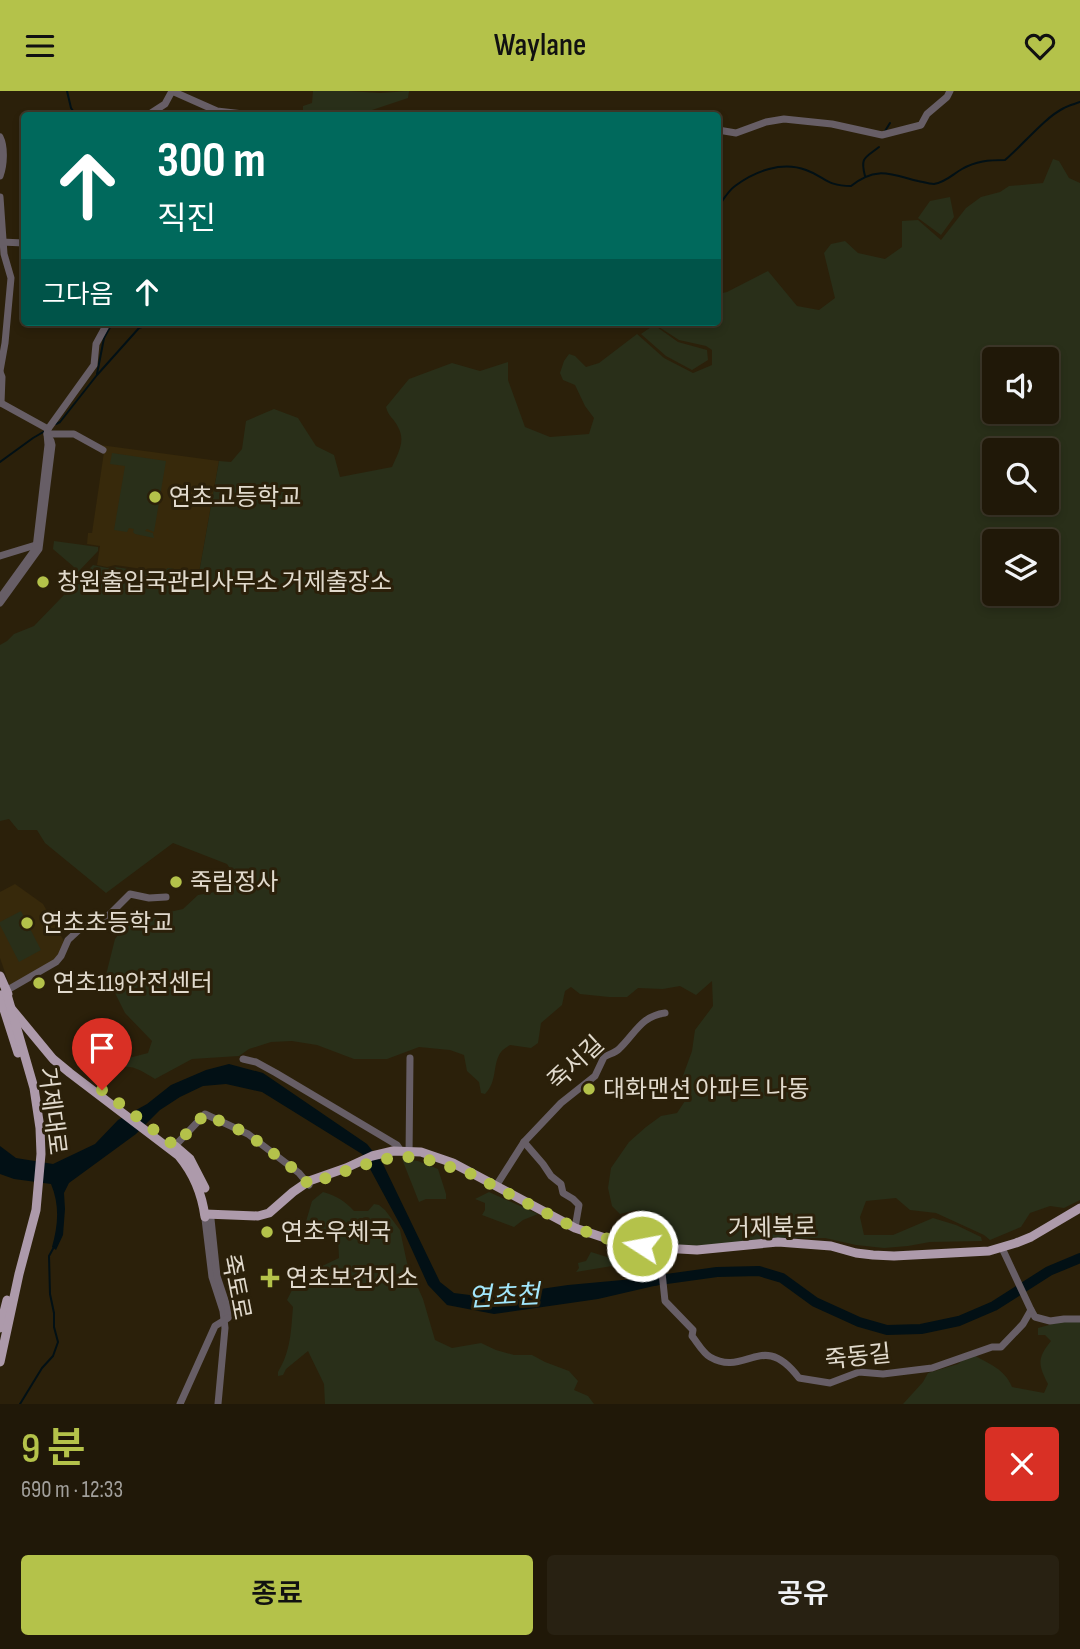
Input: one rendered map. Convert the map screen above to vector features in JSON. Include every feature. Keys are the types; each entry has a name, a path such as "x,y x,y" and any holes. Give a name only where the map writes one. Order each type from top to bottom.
{"main road":[{"path":"0,976 1,994 47,1050 70,1073 187,1155 206,1191 208,1216 265,1220 308,1184 359,1165 405,1153"},
{"path":"1,994 56,1053 120,1108"},
{"name":"거제대로","path":"1,994 29,1089 38,1151"},
{"name":"거제대로","path":"0,1361 36,1210 38,1151 37,1109 10,1006"},
{"path":"26,1059 26,1049 32,1043 47,1050"},
{"name":"거제북로","path":"405,1153 426,1153 457,1165 575,1228 623,1244 662,1248 697,1250 778,1242 831,1246 856,1253 894,1256 989,1251 1031,1237 1080,1208"},
{"name":"거제대로","path":"0,1328 35,1191"}],"street":[{"path":"152,112 164,104 172,91 217,111 226,112"},
{"path":"721,130 743,132 766,122 784,119 832,124 882,135 921,125 927,114 947,97 950,91"},
{"path":"0,137 0,176"},
{"path":"0,197 1,242 11,278 0,372 1,403 49,429 75,434 103,450"},
{"path":"1,242 21,243"},
{"path":"0,601 39,544 49,429 94,365 96,344 106,326"},
{"path":"0,556 39,544"},
{"path":"1,994 56,962 68,940 82,927 108,915 130,894 149,898 166,897"},
{"name":"죽서길","path":"496,1186 524,1142 556,1108 595,1076 604,1057 617,1052 644,1021 655,1014 665,1013"},
{"path":"405,1153 411,1058"},
{"path":"243,1059 257,1062 276,1073 397,1145 405,1153"},
{"path":"174,1148 205,1114 248,1134 299,1173 308,1184"},
{"path":"524,1142 551,1176 561,1184 563,1193 579,1205 575,1228"},
{"name":"죽토로","path":"208,1216 217,1276 226,1303 229,1346 220,1404"},
{"name":"죽동길","path":"662,1248 665,1301 693,1330 692,1336 708,1357 740,1362 762,1355 776,1357 791,1367 799,1378 830,1383 859,1372 883,1374 932,1367 992,1347 1001,1347 1023,1324 1031,1310"},
{"path":"1002,1248 1035,1317 1044,1320 1080,1319"},
{"path":"180,1404 215,1326 226,1318"}],"shaded area":[{"name":"연초고등학교","path":"100,445 219,461 199,573 168,568 163,572 97,565 100,546 87,544 88,533 92,533 104,452"},
{"name":"연초초등학교","path":"15,884 43,904 64,941 61,956 10,987 0,958 0,892"}],"green space":[{"path":"313,91 409,91 408,98 366,112 303,111 303,106 312,103"},
{"path":"1053,159 1059,161 1069,178 1080,183 1080,1200 1064,1208 1050,1206 1030,1213 1021,1227 990,1240 936,1213 910,1210 896,1198 866,1201 860,1217 864,1235 893,1235 933,1218 956,1225 981,1237 982,1241 930,1242 884,1248 825,1238 794,1238 761,1244 665,1250 623,1240 640,1233 647,1218 636,1210 620,1214 612,1206 608,1188 611,1168 629,1142 661,1116 677,1113 687,1098 680,1084 692,1051 695,1030 713,1006 712,981 696,995 680,986 663,989 638,988 627,997 580,994 571,987 565,991 562,1005 541,1023 538,1043 531,1048 510,1045 502,1051 492,1084 485,1094 481,1093 479,1082 467,1071 464,1055 450,1050 419,1047 387,1059 354,1059 317,1045 292,1041 271,1042 249,1049 239,1056 192,1059 155,1079 129,1067 117,1069 102,1077 86,1064 75,1047 81,1033 92,1024 108,1028 117,1061 148,1053 152,1041 125,1013 106,975 115,939 129,921 183,909 198,895 232,889 235,876 227,864 173,843 106,893 45,843 37,830 18,830 9,819 0,821 0,645 14,634 34,626 93,565 212,582 163,572 168,568 199,573 219,461 231,462 242,449 246,421 274,409 298,418 316,446 334,455 340,477 392,467 401,437 386,407 409,379 452,363 480,371 508,362 508,380 525,427 550,437 589,434 594,418 575,385 563,380 560,373 569,354 586,367 599,363 637,334 664,358 693,373 712,365 712,350 679,340 659,326 721,326 721,293 768,271 797,306 819,310 835,298 824,253 831,244 845,241 858,253 885,259 902,247 902,221 918,220 941,240 966,208 981,197 1000,192 1009,186 1043,183"},
{"path":"950,197 954,217 941,235 918,218 930,201"},
{"path":"655,326 678,342 707,350 708,360 692,370 666,356 641,334"},
{"path":"112,453 166,461 154,532 147,529 145,531 153,533 154,538 135,534 134,529 129,528 127,532 114,530 125,466 110,464"},
{"path":"54,541 98,547 98,551 77,573 73,570 74,567 53,549"},
{"path":"21,911 41,950 19,962 0,922"},
{"path":"402,1159 418,1161 438,1169 446,1199 426,1199 419,1202"},
{"path":"323,1192 340,1199 354,1211 368,1211 374,1204 385,1210 400,1230 407,1263 423,1299 435,1340 452,1348 481,1343 514,1355 532,1355 569,1371 578,1381 574,1390 588,1396 594,1404 325,1404 324,1384 308,1351 286,1369 283,1375 278,1376 290,1340 293,1307 287,1300 292,1290 316,1275 318,1268 339,1258 338,1237 305,1225 312,1201"},
{"path":"489,1192 538,1214 514,1227 482,1215 485,1203 475,1199"},
{"path":"591,1252 607,1257 610,1254 625,1259 626,1262 576,1272 578,1263 586,1261"},
{"path":"1067,1320 1080,1321 1080,1404 903,1404 928,1373 958,1364 974,1355 1001,1371 1012,1387 1044,1393 1048,1384 1040,1362 1051,1341 1045,1335 1038,1335 1038,1328"}],"water":[{"path":"229,1064 263,1073 367,1144 383,1164 440,1282 454,1293 486,1297 568,1285 666,1276 667,1283 598,1299 494,1314 447,1305 428,1285 403,1230 362,1154 262,1092 226,1084 203,1086 180,1097 160,1110 136,1134 69,1183 64,1193 63,1235 56,1250 52,1247 57,1215 51,1184 14,1179 0,1174 0,1146 16,1158 53,1164 95,1144 118,1120 147,1104 171,1085 206,1070"}],"waterway":[{"path":"67,91 74,112"},
{"path":"721,203 730,190 743,181 778,167 797,167 843,186 851,186 868,176 883,173 930,184 938,183 972,164 1005,160 1056,112 1080,102"},
{"path":"885,131 890,123"},
{"path":"865,176 864,161 879,147"},
{"path":"97,374 104,338 111,326"},
{"path":"56,424 139,328 145,326"},
{"path":"0,462 45,431"},
{"path":"20,1404 42,1368 53,1356 58,1342 50,1294 49,1256 54,1247"},
{"name":"연초천","path":"652,1281 717,1272 759,1271 782,1278 815,1302 859,1322 887,1330 921,1329 959,1321 994,1306 1049,1271 1080,1258"}],"place":[{"name":"연초고등학교","path":"155,497"},
{"name":"창원출입국관리사무소 거제출장소","path":"43,582"},
{"name":"죽림정사","path":"176,882"},
{"name":"연초초등학교","path":"27,923"},
{"name":"연초119안전센터","path":"39,983"},
{"name":"대화맨션 아파트 나동","path":"589,1089"},
{"name":"연초우체국","path":"267,1232"},
{"name":"연초보건지소","path":"270,1278"}],"route":[{"path":"102,1090 175,1146 205,1114 248,1134 299,1173 309,1185 376,1161 396,1157 419,1157 469,1173 575,1228 623,1244 642,1246"}]}
